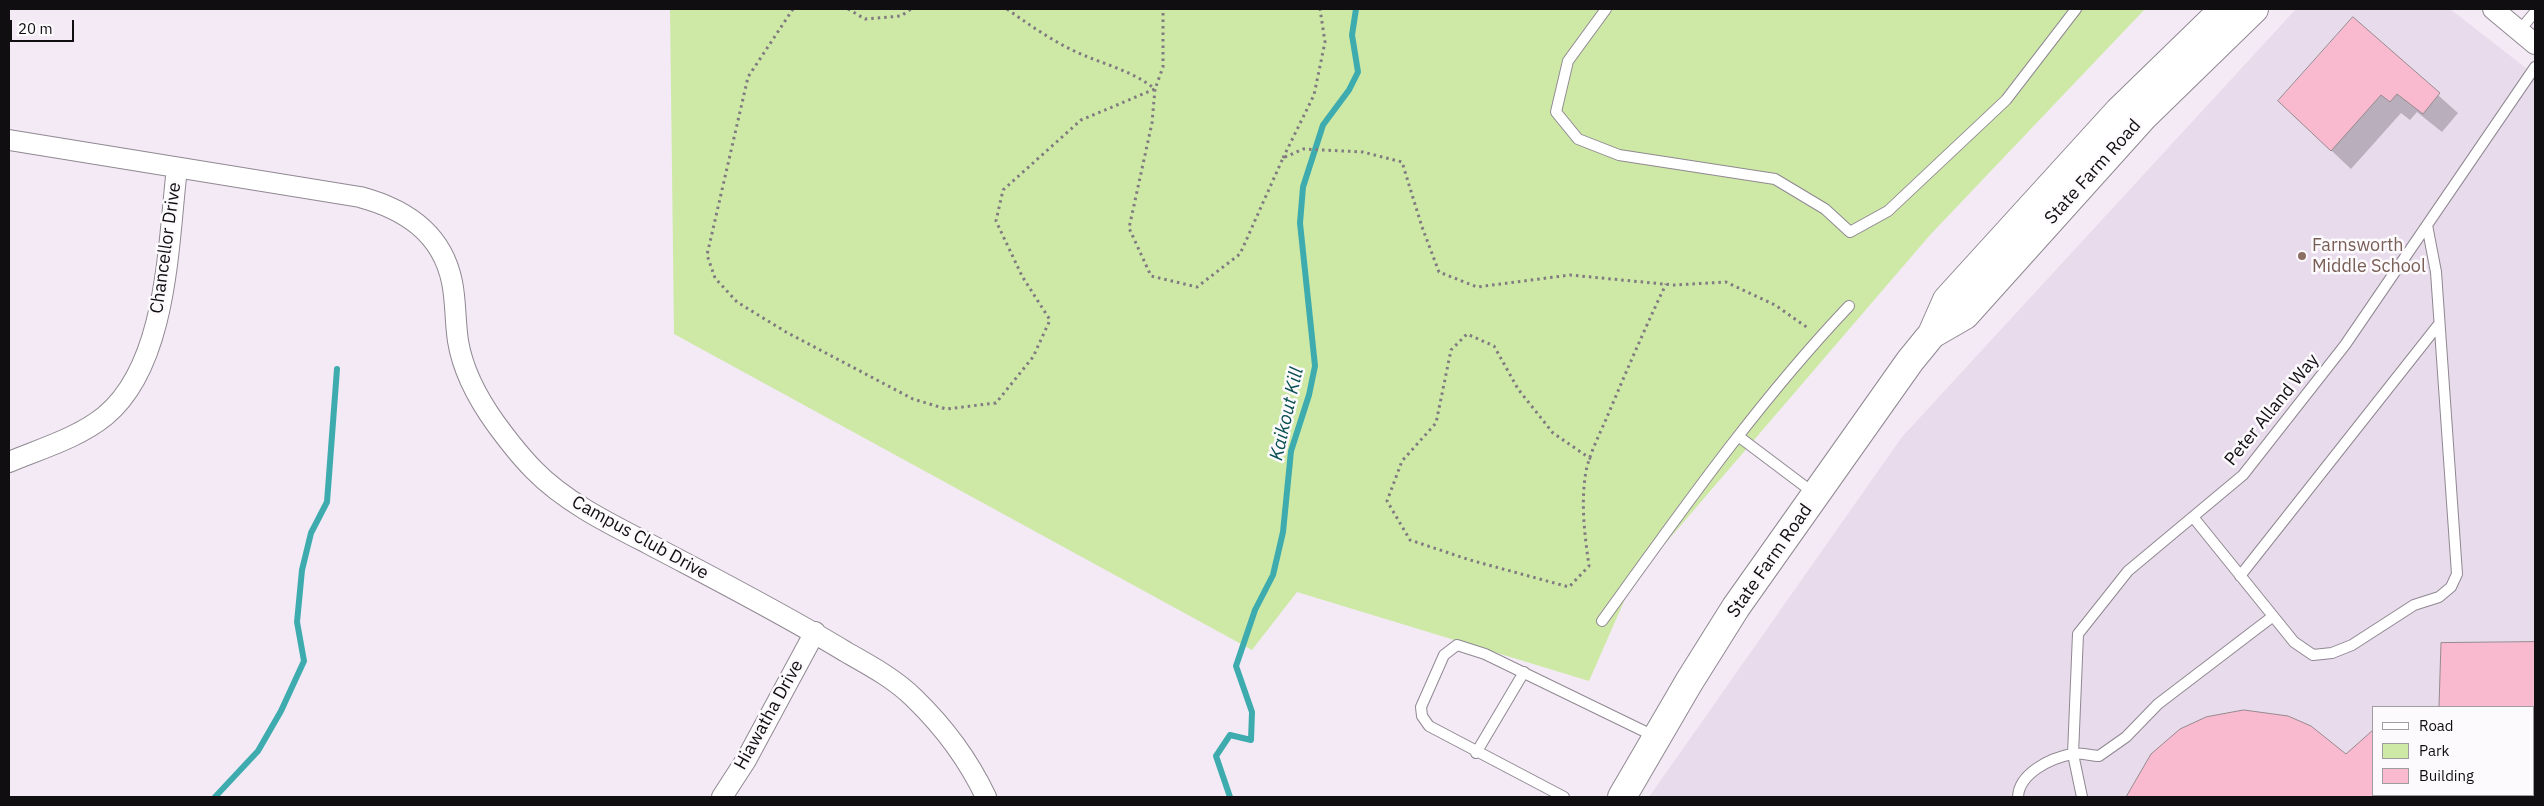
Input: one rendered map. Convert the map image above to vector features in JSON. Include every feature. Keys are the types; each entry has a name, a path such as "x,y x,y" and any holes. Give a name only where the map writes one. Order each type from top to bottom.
{"main road":[{"name":"State Farm Road","path":"1622,797 1736,607 1910,361 1932,334 1947,300 2119,111 2224,9"},
{"name":"State Farm Road","path":"1932,334 1965,315 2144,116 2254,9"}],"street":[{"path":"2493,9 2535,44"},
{"name":"Chancellor Drive","path":"9,140 360,197 389,205"},
{"name":"Chancellor Drive","path":"9,462 76,434 105,416 128,390 140,368 151,339 162,296 177,168"},
{"name":"Campus Club Drive","path":"389,205 412,219 430,235 442,255 452,281 458,342 476,393 497,424 534,470 566,496 632,536 814,632 886,676 913,696 956,744 975,774 986,797"},
{"name":"Hiawatha Drive","path":"722,797 746,760 814,632"}],"lane":[{"path":"1606,9 1568,61 1556,112 1578,139 1619,155 1775,179 1824,209 1850,232 1888,211 2006,100 2076,9"},
{"path":"2519,31 2535,12"},
{"name":"Peter Alland Way","path":"2082,797 2073,754 2078,634 2128,571 2243,475 2344,345 2535,67"},
{"path":"2193,517 2272,617 2294,642 2313,655 2332,654 2352,645 2414,605 2439,597 2451,586 2457,574 2436,272 2426,225"},
{"path":"1602,621 1738,436 1820,336 1849,306"},
{"path":"2240,576 2439,324"},
{"path":"1738,436 1816,494"},
{"path":"2018,797 2018,788 2031,771 2073,754 2100,756 2126,737 2158,704 2272,617"},
{"path":"1564,797 1476,753 1429,726 1422,716 1421,707 1444,655 1457,645 1485,654 1657,737"},
{"path":"1476,753 1524,672"}],"path":[{"path":"793,9 748,78 707,255 715,278 737,302 786,332 913,399 946,409 996,403 1033,357 1050,320 1022,276 996,220 1003,190 1081,120 1155,89"},
{"path":"848,9 865,19 901,16 910,9"},
{"path":"1007,9 1042,34 1081,54 1143,78 1155,89"},
{"path":"1163,9 1163,67 1155,89 1152,123 1129,228 1151,276 1197,287 1240,254 1283,158 1314,95 1325,42 1320,9"},
{"path":"1283,158 1303,149 1333,150 1363,152 1402,162 1422,227 1439,272 1477,287 1570,275 1666,284 1726,282 1775,304 1820,336"},
{"path":"1591,459 1552,434 1518,389 1494,346 1467,334 1451,350 1436,423 1402,461 1387,501 1410,540 1470,560 1569,587 1589,566 1585,536 1585,477 1637,346 1666,284"}],"shaded area":[{"name":"Farnsworth Middle School","path":"2296,9 2450,9 2535,75 2535,797 1649,797 1902,437"}],"green space":[{"path":"670,9 2145,9 1930,235 1633,581 1589,681 1297,592 1252,650 674,334"}],"building":[{"path":"2353,17 2440,93 2423,114 2397,94 2390,102 2381,95 2331,151 2278,101"},
{"path":"2535,642 2535,797 2427,797 2534,796 2534,706 2439,706 2441,643"},
{"path":"2244,710 2288,716 2311,726 2346,754 2372,731 2372,796 2126,797 2151,754 2180,729 2206,717"}],"waterway":[{"name":"Kaikout Kill","path":"1230,797 1216,756 1230,735 1251,740 1252,712 1236,666 1255,610 1273,575 1283,532 1291,451 1309,395 1315,366 1300,223 1303,187 1323,125 1349,90 1358,72 1352,35 1356,9"},
{"path":"215,797 258,751 281,711 304,661 297,622 302,570 311,533 327,502 337,369"}],"place":[{"name":"Farnsworth Middle School","path":"2302,256"}]}
